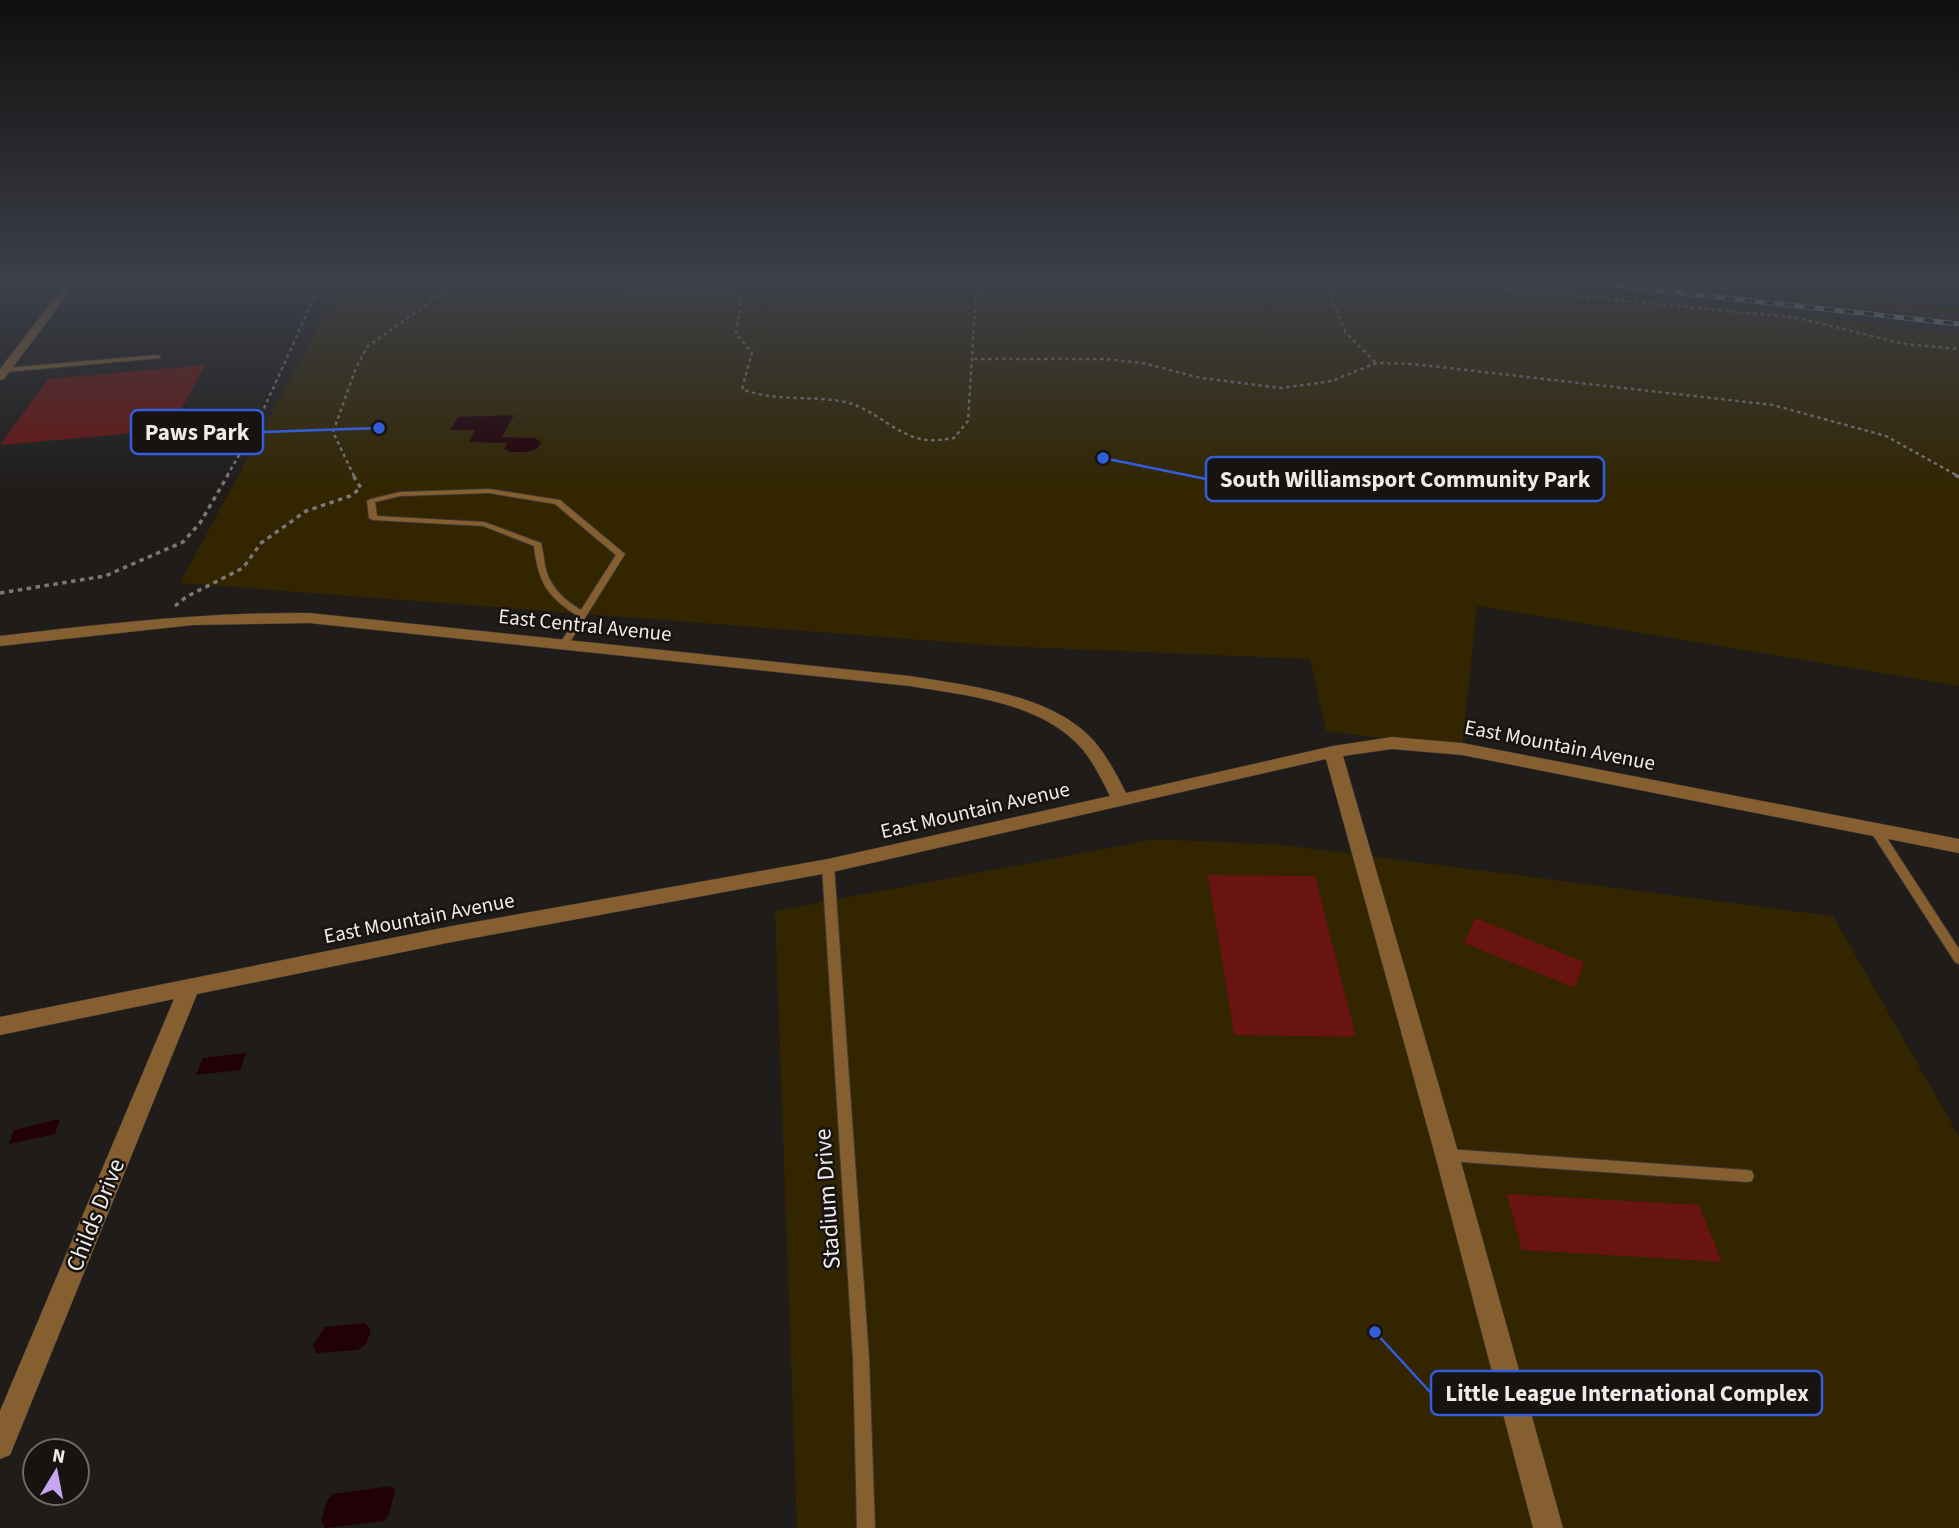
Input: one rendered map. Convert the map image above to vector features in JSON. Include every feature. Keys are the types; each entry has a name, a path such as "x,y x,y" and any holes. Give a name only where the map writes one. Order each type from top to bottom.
{"street":[{"path":"3,373 23,349"},
{"path":"0,354 20,353"},
{"name":"East Central Avenue","path":"0,641 155,623 235,617 309,618 910,681 1011,701 1067,726 1087,744 1102,763 1121,800"},
{"name":"East Mountain Avenue","path":"0,1026 452,934 828,866 1333,752 1392,743 1462,749 1959,846"},
{"path":"1333,752 1447,1155 1548,1528"},
{"name":"Childs Drive","path":"0,1445 190,986"}],"lane":[{"path":"3,373 158,357"},
{"path":"565,643 583,615 621,554 557,502 489,491 400,494 371,501 373,518 484,524 538,545 542,578 564,604 583,615"},
{"path":"1875,829 1959,959"},
{"name":"Stadium Drive","path":"828,866 861,1359 866,1528"},
{"path":"1447,1155 1747,1176"}],"path":[{"path":"0,593 105,576 183,542 200,523 256,426 291,349"},
{"path":"155,623 186,597 243,568 261,543 306,511 350,496 361,488 345,462 334,432 356,368 367,349"},
{"path":"750,349 752,352 742,389 754,396 823,399 859,406 886,423 926,440 954,438 968,421 970,364 974,359 974,349"},
{"path":"1362,349 1376,363"},
{"path":"974,359 1104,359 1143,363 1201,378 1281,388 1332,380 1376,363 1413,364 1773,405 1886,436 1959,477"}],"shaded area":[{"path":"306,349 1959,349 1959,686 1477,606 1462,749 1326,731 1310,659 1000,646 180,583"},
{"path":"514,415 502,437 535,438 541,442 537,449 511,452 504,449 507,443 469,442 475,430 450,430 458,417"},
{"path":"1156,839 1284,845 1833,916 1959,1136 1959,1528 797,1528 775,911"},
{"path":"246,1053 240,1070 196,1075 203,1058"},
{"path":"60,1119 55,1134 9,1144 14,1130"},
{"path":"365,1323 371,1330 366,1344 358,1350 316,1353 313,1345 325,1327"},
{"path":"391,1486 395,1489 389,1515 384,1521 325,1528 321,1520 327,1501 333,1494"}],"building":[{"path":"205,365 170,430 0,445 48,379"},
{"path":"1208,875 1315,876 1356,1037 1234,1035"},
{"path":"1475,918 1584,962 1575,988 1464,943"},
{"path":"1507,1194 1699,1205 1722,1262 1522,1250"}],"place":[{"name":"Paws Park","path":"379,428"},
{"name":"South Williamsport Community Park","path":"1103,458"},
{"name":"Little League International Complex","path":"1375,1332"}]}
